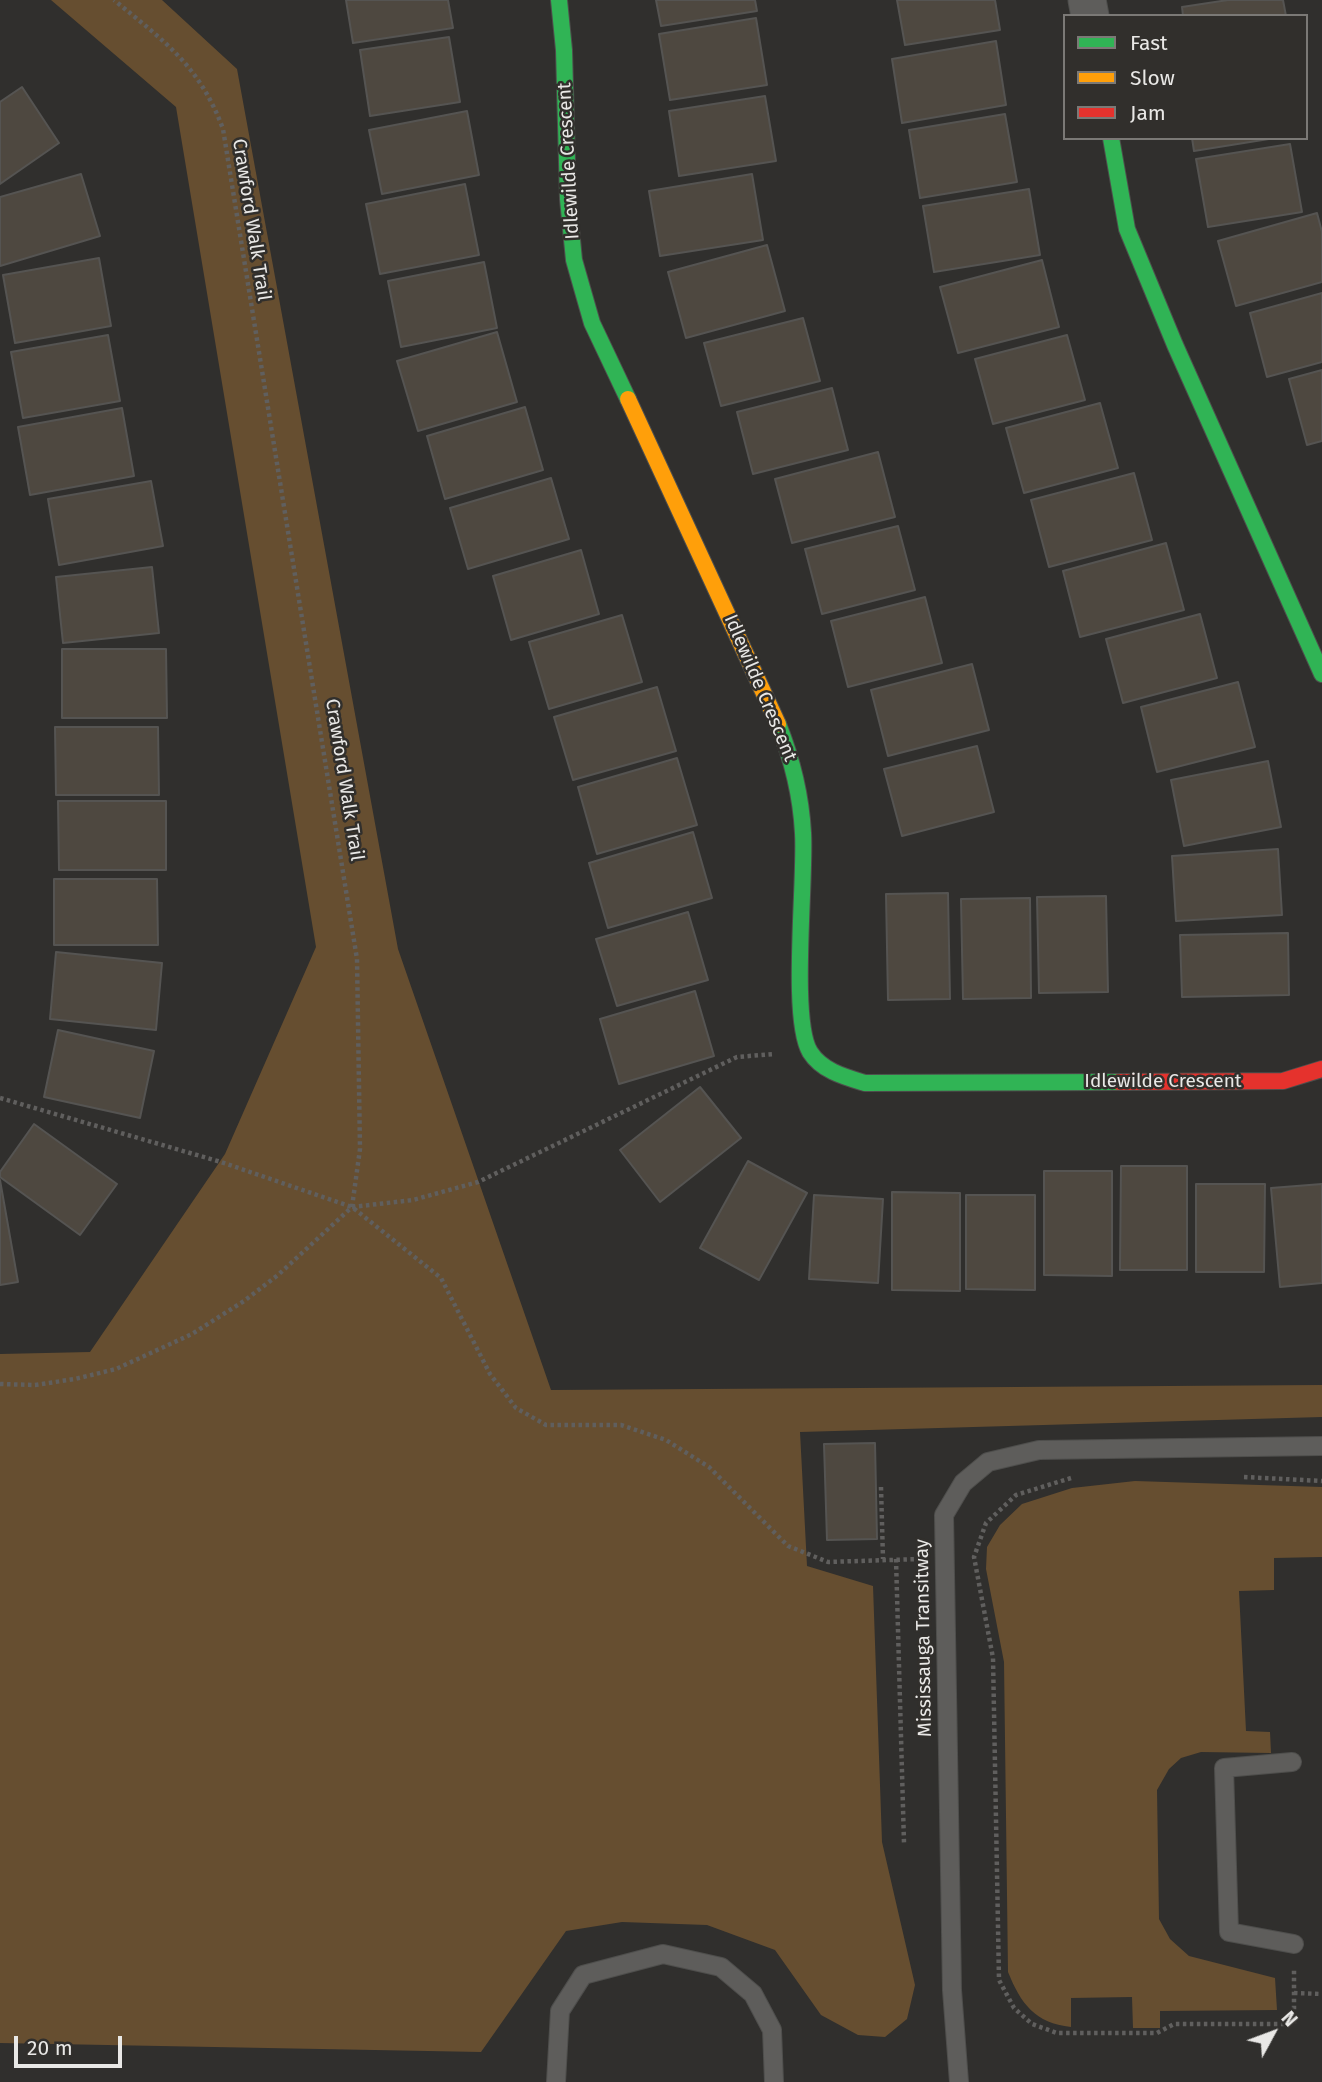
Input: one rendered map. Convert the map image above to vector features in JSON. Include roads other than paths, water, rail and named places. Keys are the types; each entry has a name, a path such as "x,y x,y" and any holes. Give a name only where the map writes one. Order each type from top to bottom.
{"street":[{"name":"Idlewilde Crescent","path":"559,0 565,50 568,199 574,260 592,323 762,685 792,759 803,833 801,1017 810,1052 833,1073 865,1083 1283,1081 1314,1074 1322,1069"},
{"path":"1111,140 1127,229 1175,345 1322,674"}],"lane":[{"name":"Mississauga Transitway","path":"959,2082 952,1990 942,1558 944,1515 963,1483 988,1462 1039,1450 1322,1446"},
{"path":"1292,1762 1224,1768 1229,1933 1294,1944"},
{"path":"556,2082 560,2011 583,1975 663,1954 721,1967 753,1994 772,2029 774,2082"}]}
